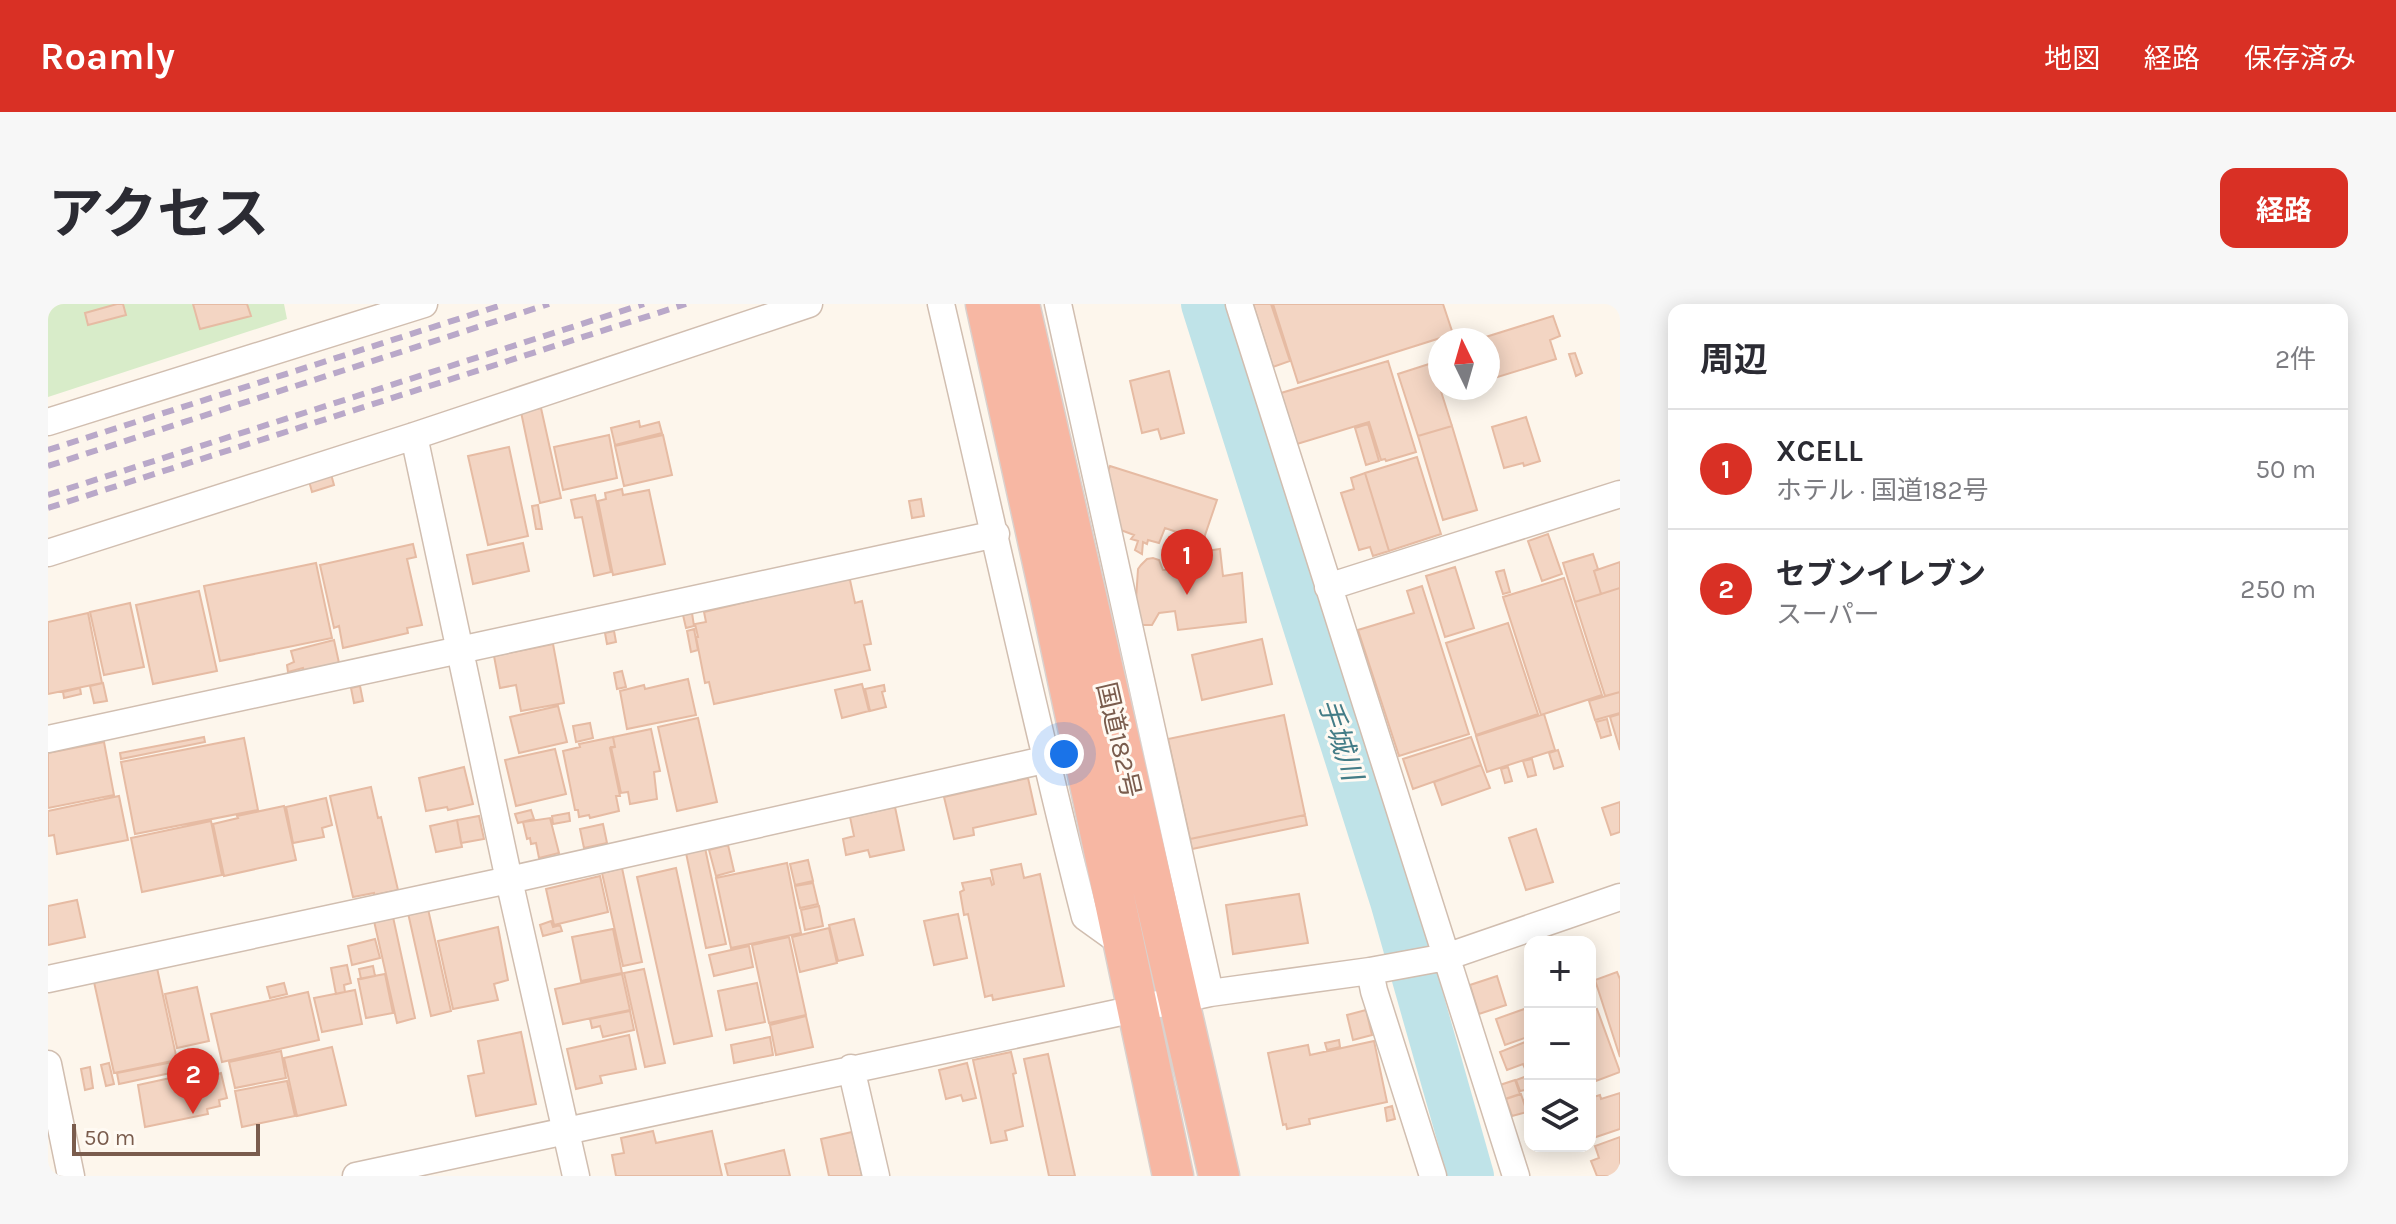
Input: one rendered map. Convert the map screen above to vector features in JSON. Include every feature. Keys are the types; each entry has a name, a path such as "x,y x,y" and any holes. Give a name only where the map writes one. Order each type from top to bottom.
{"highway":[{"name":"国道182号","path":"986,304 1066,586 1194,996 1219,1176"},
{"name":"国道182号","path":"1019,304 1124,945 1173,1176"}],"street":[{"path":"48,553 414,436 809,304"},
{"path":"941,304 996,534 1044,760 1085,917 1124,945"},
{"path":"1058,304 1194,996"},
{"path":"1239,304 1439,958 1516,1176"},
{"path":"48,422 417,305"},
{"path":"414,436 576,1176"},
{"path":"1328,587 1620,494"},
{"path":"48,739 996,534"},
{"path":"48,979 1044,760"},
{"path":"356,1176 1194,996 1439,958 1620,897"},
{"path":"1376,970 1374,991 1433,1176"},
{"path":"48,1064 71,1176"},
{"path":"851,1068 876,1176"}],"green space":[{"path":"48,304 284,304 287,319 48,397"}],"building":[{"path":"123,304 126,315 88,325 85,313"},
{"path":"193,304 247,304 251,316 200,329"},
{"path":"1253,304 1271,304 1290,361 1273,367"},
{"path":"1273,304 1443,304 1451,328 1428,328 1428,342 1298,383"},
{"path":"1553,316 1560,336 1550,340 1556,359 1500,376 1500,333"},
{"path":"1575,353 1582,373 1576,376 1569,354"},
{"path":"1388,361 1416,452 1381,460 1369,422 1297,444 1281,393"},
{"path":"1428,364 1428,400 1444,400 1452,426 1418,436 1398,374"},
{"path":"1169,371 1184,433 1161,439 1158,429 1142,433 1130,381"},
{"path":"541,408 561,498 540,503 521,412"},
{"path":"1526,417 1540,461 1504,468 1492,427"},
{"path":"639,421 640,427 659,422 662,433 615,445 611,428"},
{"path":"1368,424 1379,461 1366,465 1355,428"},
{"path":"1452,426 1477,510 1443,520 1418,436"},
{"path":"609,435 617,478 563,490 554,447"},
{"path":"663,435 672,475 624,486 615,446"},
{"path":"509,447 528,536 488,545 468,456"},
{"path":"1417,457 1441,534 1389,551 1365,473"},
{"path":"1110,466 1217,500 1203,541 1165,528 1159,543 1148,540 1147,544 1143,542 1142,554 1135,550 1138,541 1131,539 1134,535 1118,529 1105,478"},
{"path":"1365,473 1389,551 1373,556 1370,547 1359,550 1341,493 1354,489 1351,478"},
{"path":"331,474 334,485 312,492 309,481"},
{"path":"622,489 623,495 649,490 665,564 613,575 598,501 606,499 605,493"},
{"path":"595,495 611,572 594,576 582,517 575,518 571,500"},
{"path":"921,499 924,516 912,518 909,501"},
{"path":"538,505 542,529 536,529 532,506"},
{"path":"1548,534 1562,574 1542,581 1528,541"},
{"path":"523,543 529,571 473,584 467,555"},
{"path":"413,544 416,557 407,559 422,625 407,628 408,633 343,648 339,626 334,628 320,565"},
{"path":"1220,549 1223,576 1242,573 1246,622 1178,630 1175,611 1159,613 1152,625 1142,625 1135,615 1138,569 1147,559 1159,560 1163,570 1168,570 1168,557"},
{"path":"1593,554 1601,594 1575,602 1563,563"},
{"path":"1620,562 1620,588 1601,594 1594,571"},
{"path":"316,563 332,638 220,661 204,586"},
{"path":"1455,567 1474,628 1445,637 1426,576"},
{"path":"1504,570 1510,592 1503,594 1496,572"},
{"path":"1564,578 1602,695 1541,715 1503,597"},
{"path":"850,580 855,603 862,601 871,644 864,645 870,670 714,704 709,682 705,683 696,637 695,624 706,622 704,612"},
{"path":"1422,586 1469,734 1399,756 1358,630 1414,613 1407,591"},
{"path":"1620,588 1620,692 1605,696 1575,602"},
{"path":"199,591 217,671 153,684 136,605"},
{"path":"130,603 144,667 104,675 90,612"},
{"path":"88,613 102,683 48,694 48,622"},
{"path":"692,613 694,626 686,628 683,615"},
{"path":"1508,623 1538,714 1476,735 1446,643"},
{"path":"694,629 698,650 691,652 687,631"},
{"path":"614,631 616,642 607,644 605,633"},
{"path":"1262,639 1272,684 1202,700 1192,655"},
{"path":"334,640 339,663 288,672 287,665 294,662 291,651"},
{"path":"553,644 564,703 521,711 516,685 500,688 494,656"},
{"path":"622,671 626,687 617,689 614,673"},
{"path":"688,679 696,715 627,729 620,691"},
{"path":"103,683 107,701 94,703 90,686"},
{"path":"862,684 869,711 842,718 835,690"},
{"path":"884,685 885,691 882,692 886,707 870,711 865,689"},
{"path":"360,686 363,701 354,703 351,688"},
{"path":"80,688 81,694 64,698 63,692"},
{"path":"1620,692 1620,713 1595,720 1589,701"},
{"path":"558,706 567,742 519,753 510,717"},
{"path":"1544,714 1555,750 1487,772 1476,736"},
{"path":"1620,714 1620,750 1610,717"},
{"path":"1284,715 1305,815 1190,839 1168,739"},
{"path":"698,718 717,802 677,811 658,727"},
{"path":"1607,719 1611,735 1601,738 1596,722"},
{"path":"590,723 593,738 576,742 573,726"},
{"path":"651,729 660,771 654,772 657,799 630,804 628,792 621,793 611,747 615,747 613,737"},
{"path":"204,737 205,742 121,759 120,753"},
{"path":"613,737 615,747 610,748 620,796 616,796 619,811 590,818 589,815 579,817 563,751 580,747 579,744"},
{"path":"1471,737 1481,765 1413,789 1403,759"},
{"path":"244,738 258,810 135,834 121,762"},
{"path":"104,742 114,795 48,808 48,753"},
{"path":"555,749 566,794 516,806 505,760"},
{"path":"1558,750 1563,766 1554,769 1549,753"},
{"path":"1532,759 1536,775 1528,777 1523,761"},
{"path":"1481,765 1490,788 1442,805 1434,782"},
{"path":"464,767 473,804 426,811 419,778"},
{"path":"1508,767 1512,781 1505,783 1501,769"},
{"path":"1028,778 1036,814 973,828 974,835 954,839 944,797"},
{"path":"371,787 398,890 353,897 330,796"},
{"path":"119,796 128,840 57,854 54,835 48,836 48,811"},
{"path":"326,798 332,825 322,828 324,837 293,843 286,807"},
{"path":"1620,802 1620,832 1611,835 1602,808"},
{"path":"284,806 296,860 224,876 213,824"},
{"path":"895,807 904,850 870,857 868,850 846,855 843,839 854,836 850,817"},
{"path":"531,810 534,819 518,823 515,814"},
{"path":"569,813 570,821 553,824 552,816"},
{"path":"1305,815 1307,825 1192,849 1190,839"},
{"path":"479,816 484,839 461,843 457,820"},
{"path":"550,818 559,853 539,858 536,843 531,844 530,838 527,839 523,822"},
{"path":"457,820 462,847 436,852 430,826"},
{"path":"211,821 222,875 142,892 131,838"},
{"path":"603,824 607,843 584,848 580,829"},
{"path":"1536,829 1553,882 1526,890 1509,838"},
{"path":"728,845 734,871 716,876 709,850"},
{"path":"705,848 726,944 706,948 686,853"},
{"path":"808,860 813,881 795,885 790,864"},
{"path":"787,863 801,933 731,948 716,878"},
{"path":"1021,864 1024,878 1040,874 1064,986 993,1000 992,995 985,997 968,914 964,915 960,892 964,890 962,883 990,878 992,885 991,870"},
{"path":"622,868 642,962 623,966 602,873"},
{"path":"676,868 712,1036 674,1044 637,877"},
{"path":"600,876 608,912 554,925 546,889"},
{"path":"813,883 818,904 800,908 795,886"},
{"path":"1299,894 1308,943 1233,954 1226,905"},
{"path":"77,900 85,937 48,945 48,906"},
{"path":"819,906 823,926 805,930 801,910"},
{"path":"428,909 451,1011 431,1016 408,913"},
{"path":"958,914 967,958 934,965 924,921"},
{"path":"393,917 415,1018 397,1023 374,921"},
{"path":"854,919 863,955 838,961 829,925"},
{"path":"551,921 553,927 560,925 562,931 543,936 540,925"},
{"path":"498,927 508,980 494,984 498,1000 453,1009 438,941"},
{"path":"829,928 837,963 800,972 792,937"},
{"path":"613,929 622,973 581,981 572,937"},
{"path":"789,937 806,1015 769,1023 752,945"},
{"path":"375,939 380,958 352,965 348,946"},
{"path":"749,946 753,967 714,976 709,955"},
{"path":"347,965 351,983 344,985 345,992 336,994 331,968"},
{"path":"373,966 375,976 361,979 359,969"},
{"path":"157,968 177,1060 114,1073 94,982"},
{"path":"644,969 665,1063 645,1067 624,973"},
{"path":"1617,972 1620,979 1620,1057 1596,983 1596,980"},
{"path":"385,974 393,1013 366,1018 358,979"},
{"path":"622,974 630,1010 563,1024 555,989"},
{"path":"1497,976 1506,1005 1479,1014 1470,985"},
{"path":"284,983 287,994 270,998 267,987"},
{"path":"757,983 765,1022 726,1030 718,991"},
{"path":"197,987 209,1041 177,1048 165,994"},
{"path":"355,990 362,1024 322,1032 314,998"},
{"path":"308,992 319,1040 222,1062 211,1014"},
{"path":"1524,1009 1524,1038 1505,1045 1496,1019"},
{"path":"1596,1009 1620,1072 1596,1081 1596,1080"},
{"path":"1366,1010 1372,1035 1353,1040 1347,1015"},
{"path":"630,1011 634,1030 603,1037 600,1026 592,1028 590,1019"},
{"path":"806,1016 813,1047 776,1055 770,1025"},
{"path":"521,1032 536,1104 476,1116 468,1076 484,1073 478,1041"},
{"path":"629,1035 636,1069 600,1076 602,1083 576,1089 567,1049"},
{"path":"770,1037 773,1055 734,1063 731,1045"},
{"path":"1339,1040 1340,1047 1327,1050 1325,1043"},
{"path":"1374,1041 1387,1102 1309,1119 1310,1124 1287,1129 1286,1124 1283,1125 1268,1053 1308,1045 1310,1055"},
{"path":"1524,1042 1524,1066 1523,1064 1507,1070 1500,1052"},
{"path":"332,1047 346,1105 297,1116 284,1058"},
{"path":"281,1051 286,1078 235,1088 229,1062"},
{"path":"1011,1052 1023,1126 1005,1131 1007,1140 991,1143 973,1060"},
{"path":"1048,1054 1075,1176 1049,1176 1024,1059"},
{"path":"178,1061 180,1071 119,1084 117,1073"},
{"path":"109,1063 114,1084 106,1086 101,1065"},
{"path":"967,1063 976,1098 963,1101 961,1095 946,1099 939,1070"},
{"path":"90,1067 93,1088 85,1090 81,1069"},
{"path":"212,1069 214,1075 221,1073 227,1098 219,1100 220,1106 207,1109 208,1114 145,1127 138,1085"},
{"path":"1524,1077 1524,1090 1520,1091 1516,1080"},
{"path":"1515,1080 1520,1094 1505,1099 1500,1085"},
{"path":"287,1081 295,1116 242,1127 235,1091"},
{"path":"1620,1093 1620,1129 1596,1137 1596,1096 1600,1095 1601,1099"},
{"path":"1521,1094 1524,1113 1512,1116 1506,1099"},
{"path":"1392,1106 1395,1119 1387,1121 1385,1108"},
{"path":"653,1131 656,1143 712,1131 722,1176 616,1176 612,1155 624,1153 621,1138"},
{"path":"852,1132 862,1176 829,1176 821,1139"},
{"path":"1620,1137 1620,1176 1597,1176 1591,1161 1599,1158 1596,1146"},
{"path":"784,1150 790,1176 728,1176 725,1164"}],"waterway":[{"name":"手城川","path":"1204,304 1393,901 1471,1176"}],"railway":[{"path":"48,450 505,304"},
{"path":"48,466 549,304"},
{"path":"48,495 644,304"},
{"path":"48,508 686,304"}],"place":[{"name":"XCELL","path":"1187,595"},
{"name":"セブンイレブン","path":"193,1114"}]}
